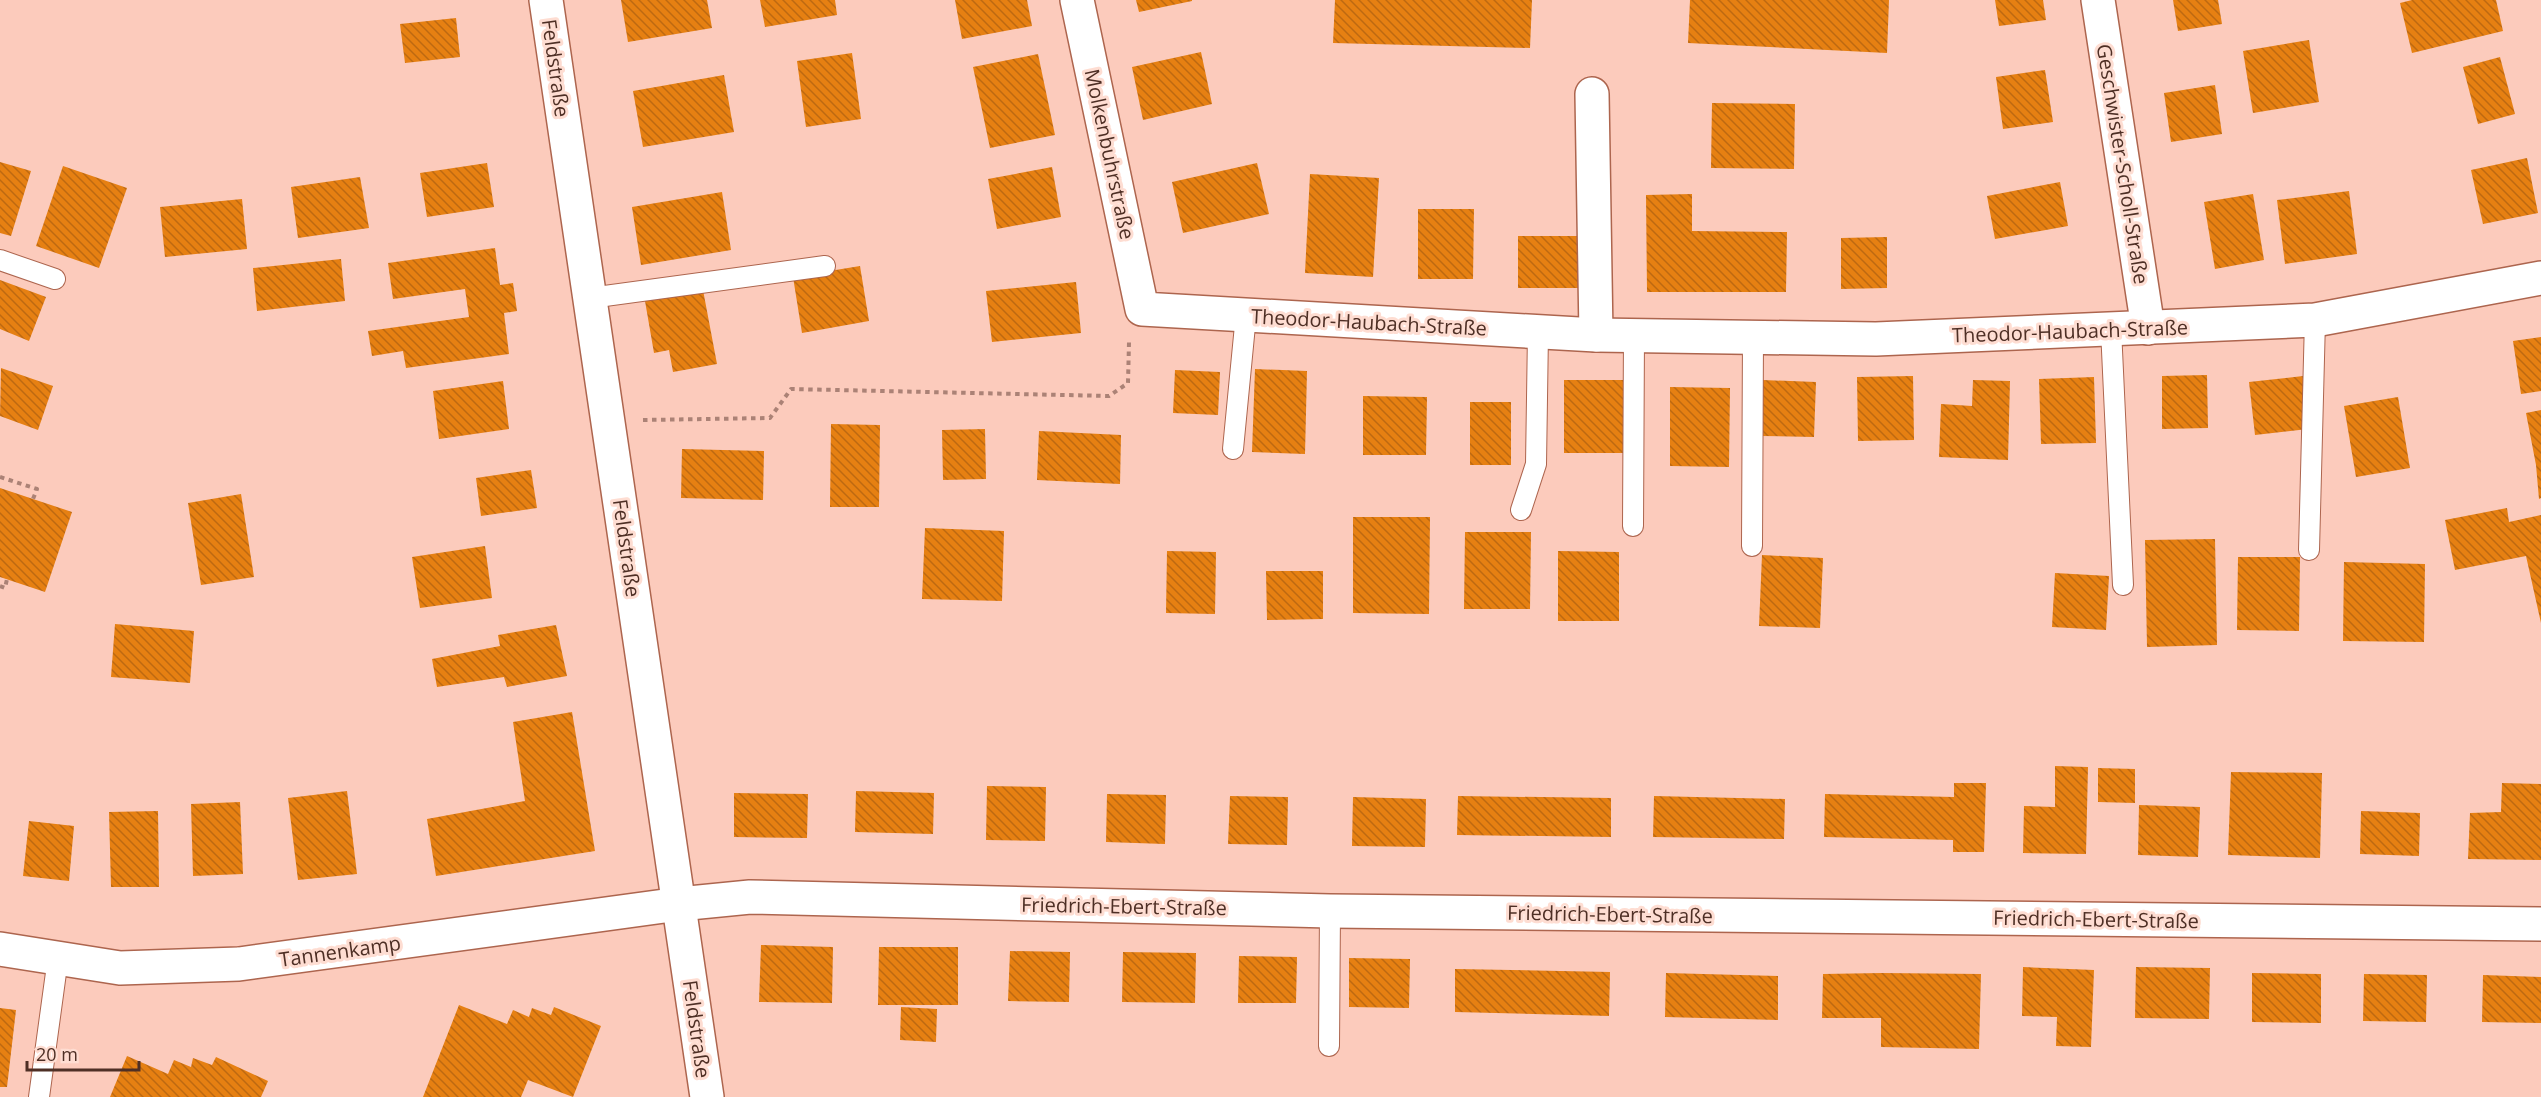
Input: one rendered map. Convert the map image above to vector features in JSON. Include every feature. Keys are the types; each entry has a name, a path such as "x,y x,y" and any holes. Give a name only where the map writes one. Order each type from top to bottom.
{"street":[{"name":"Feldstraße","path":"546,0 707,1097"},
{"name":"Molkenbuhrstraße","path":"1077,0 1142,309"},
{"name":"Geschwister-Scholl-Straße","path":"2097,0 2148,327"},
{"path":"1592,94 1596,335"},
{"name":"Theodor-Haubach-Straße","path":"1142,309 1596,335 1876,339 2315,320 2541,278"},
{"name":"Friedrich-Ebert-Straße","path":"679,904 750,897 1330,911 2541,924"},
{"name":"Tannenkamp","path":"0,949 120,968 239,964 679,904"}],"lane":[{"path":"0,260 55,279"},
{"path":"591,297 825,266"},
{"path":"1233,449 1246,315"},
{"path":"2309,550 2315,320"},
{"path":"2111,329 2123,585"},
{"path":"1521,510 1536,464 1538,332"},
{"path":"1634,335 1634,526"},
{"path":"1752,546 1753,337"},
{"path":"1329,1046 1330,911"},
{"path":"39,1097 58,958"}],"path":[{"path":"608,421 770,418 791,389 1109,396 1128,383 1129,333 1142,309"},
{"path":"0,477 37,489 33,499"},
{"path":"0,586 5,588 7,579"}],"building":[{"path":"621,0 707,0 712,28 628,42"},
{"path":"760,0 835,0 837,15 765,27"},
{"path":"955,0 1027,0 1032,26 962,39"},
{"path":"1136,0 1192,0 1192,1 1139,12"},
{"path":"1335,0 1532,0 1530,48 1333,43"},
{"path":"1690,0 1889,0 1887,53 1688,43"},
{"path":"1995,0 2043,0 2046,20 1999,26"},
{"path":"2173,0 2218,0 2222,24 2178,31"},
{"path":"2412,0 2496,0 2503,31 2412,53 2400,3"},
{"path":"456,18 460,57 405,63 400,24"},
{"path":"2309,40 2319,102 2253,113 2243,51"},
{"path":"1201,52 1212,104 1143,120 1132,67"},
{"path":"852,53 861,119 806,127 797,61"},
{"path":"1038,54 1055,135 990,148 973,67"},
{"path":"2500,57 2515,114 2478,124 2463,67"},
{"path":"2045,70 2053,122 2003,129 1996,77"},
{"path":"724,75 734,132 643,147 633,91"},
{"path":"2215,85 2222,134 2171,142 2164,93"},
{"path":"1712,103 1795,104 1794,169 1711,168"},
{"path":"2527,158 2538,213 2483,224 2471,170"},
{"path":"0,162 31,171 11,236 0,233"},
{"path":"487,163 494,207 427,217 420,173"},
{"path":"1257,163 1269,214 1183,233 1172,182"},
{"path":"63,166 127,188 99,268 36,246"},
{"path":"1052,167 1061,217 997,229 988,179"},
{"path":"1310,174 1379,178 1373,277 1305,273"},
{"path":"360,177 369,228 298,238 291,187"},
{"path":"2060,182 2068,226 1995,239 1987,196"},
{"path":"2349,191 2357,254 2285,264 2277,200"},
{"path":"722,192 731,250 641,265 632,207"},
{"path":"1692,194 1692,231 1787,232 1786,292 1647,292 1646,195"},
{"path":"2253,194 2264,260 2215,269 2204,202"},
{"path":"242,199 247,249 165,257 160,207"},
{"path":"1418,209 1474,209 1473,279 1418,279"},
{"path":"1518,236 1577,236 1578,288 1518,288"},
{"path":"1887,237 1887,288 1841,289 1841,238"},
{"path":"495,248 500,285 513,283 517,311 504,313 509,354 406,368 403,351 372,356 368,331 469,317 465,289 393,299 388,263"},
{"path":"341,259 345,301 257,311 253,268"},
{"path":"860,266 869,321 802,333 793,277"},
{"path":"0,280 46,297 29,341 0,329"},
{"path":"1076,282 1081,333 992,342 986,291"},
{"path":"703,290 717,364 673,372 669,350 654,353 645,301"},
{"path":"2541,337 2541,391 2521,394 2513,341"},
{"path":"1,368 53,386 38,430 0,416"},
{"path":"1255,369 1307,371 1305,454 1252,452"},
{"path":"1175,370 1220,372 1218,415 1173,413"},
{"path":"2207,375 2208,428 2162,429 2162,376"},
{"path":"1913,376 1914,440 1858,441 1857,377"},
{"path":"2303,376 2308,429 2255,435 2249,382"},
{"path":"2094,377 2096,443 2041,444 2039,379"},
{"path":"1564,380 1623,380 1623,453 1564,453"},
{"path":"1763,380 1816,382 1814,437 1762,436"},
{"path":"1973,380 2010,381 2008,460 1939,457 1941,404 1972,406"},
{"path":"503,381 509,429 439,439 433,391"},
{"path":"1670,387 1730,388 1729,467 1670,466"},
{"path":"1363,396 1427,397 1426,455 1363,455"},
{"path":"2398,397 2410,468 2356,477 2344,406"},
{"path":"1470,402 1511,402 1511,465 1470,465"},
{"path":"2541,410 2541,498 2539,499 2536,465 2526,413"},
{"path":"831,424 880,425 879,507 830,507"},
{"path":"985,429 986,479 943,480 942,430"},
{"path":"1039,431 1121,435 1120,484 1037,480"},
{"path":"682,449 764,451 763,500 681,498"},
{"path":"531,470 537,508 481,516 476,478"},
{"path":"0,488 72,512 45,592 0,577"},
{"path":"241,494 254,577 201,585 188,503"},
{"path":"2507,508 2509,522 2541,515 2541,623 2526,556 2455,570 2445,520"},
{"path":"1353,517 1430,517 1429,614 1353,613"},
{"path":"925,528 1004,531 1002,601 922,599"},
{"path":"1465,532 1531,532 1530,609 1464,609"},
{"path":"2215,539 2217,645 2147,647 2145,540"},
{"path":"485,546 492,598 420,608 412,557"},
{"path":"1167,551 1216,552 1215,614 1166,613"},
{"path":"1558,551 1619,552 1619,621 1558,621"},
{"path":"1762,555 1823,558 1820,628 1759,626"},
{"path":"2238,557 2300,557 2299,631 2237,630"},
{"path":"2344,562 2425,564 2424,642 2343,641"},
{"path":"1266,571 1323,571 1323,619 1267,620"},
{"path":"2055,573 2109,576 2106,630 2052,627"},
{"path":"115,624 194,631 190,683 111,677"},
{"path":"556,625 567,676 507,687 504,677 437,687 432,659 500,646 498,635"},
{"path":"572,712 595,851 436,876 427,819 525,801 513,722"},
{"path":"2055,766 2088,767 2086,854 2023,853 2024,806 2055,807"},
{"path":"2098,768 2135,769 2135,803 2098,802"},
{"path":"2231,772 2322,773 2320,858 2228,855"},
{"path":"1954,783 1986,783 1984,852 1953,852 1953,840 1824,837 1825,794 1954,797"},
{"path":"2502,783 2541,784 2541,860 2468,859 2470,813 2501,812"},
{"path":"987,786 1046,787 1045,841 986,840"},
{"path":"347,791 357,874 298,880 288,798"},
{"path":"856,791 934,793 933,834 855,832"},
{"path":"734,793 808,794 807,838 734,837"},
{"path":"1107,794 1166,795 1165,844 1106,842"},
{"path":"1230,796 1288,797 1287,845 1228,844"},
{"path":"1458,796 1611,798 1611,837 1457,835"},
{"path":"1654,796 1785,799 1784,839 1653,837"},
{"path":"1353,797 1426,799 1425,847 1352,846"},
{"path":"240,802 243,874 193,876 191,804"},
{"path":"2139,805 2200,807 2198,857 2138,855"},
{"path":"158,811 159,887 111,887 109,812"},
{"path":"2361,811 2420,813 2419,856 2360,854"},
{"path":"29,821 74,826 69,881 23,876"},
{"path":"761,945 833,947 832,1003 759,1002"},
{"path":"879,947 958,947 958,1005 878,1005"},
{"path":"1010,951 1070,952 1069,1002 1008,1001"},
{"path":"1123,952 1196,953 1195,1003 1122,1002"},
{"path":"1239,956 1297,957 1296,1003 1238,1003"},
{"path":"1349,958 1410,959 1409,1008 1349,1007"},
{"path":"2023,967 2094,970 2091,1047 2056,1046 2057,1017 2022,1016"},
{"path":"2136,967 2210,968 2209,1019 2135,1018"},
{"path":"1455,969 1610,972 1609,1016 1455,1012"},
{"path":"1666,973 1778,976 1778,1020 1665,1017"},
{"path":"2252,973 2321,974 2321,1023 2252,1022"},
{"path":"1823,974 1981,974 1979,1049 1881,1047 1881,1018 1822,1018"},
{"path":"2364,974 2427,975 2426,1022 2363,1021"},
{"path":"2483,975 2541,977 2541,1023 2482,1022"},
{"path":"459,1005 507,1024 513,1010 529,1017 532,1008 551,1015 554,1007 601,1026 573,1097 528,1080 521,1097 423,1097"},
{"path":"901,1007 937,1009 936,1042 900,1040"},
{"path":"0,1008 16,1010 7,1087 0,1087"},
{"path":"127,1056 168,1074 174,1060 191,1067 193,1058 212,1065 216,1057 268,1081 261,1097 110,1097"}]}
